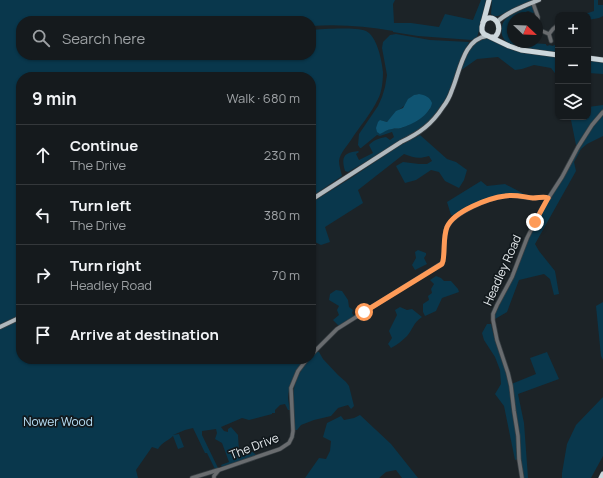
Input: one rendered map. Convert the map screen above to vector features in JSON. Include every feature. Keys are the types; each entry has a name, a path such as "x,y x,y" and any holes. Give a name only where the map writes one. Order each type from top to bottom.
{"highway":[{"path":"488,2 488,15 497,22 499,26 499,36 504,43"},
{"path":"488,2 482,25 484,34 514,48 555,55"},
{"path":"482,25 486,18 490,18"},
{"path":"490,36 497,35 498,32"},
{"path":"591,58 603,60"},
{"path":"601,478 603,474"}],"main road":[{"path":"497,22 539,0"},
{"path":"477,39 482,25"},
{"path":"316,197 401,142 423,130 432,121 449,97 463,59 470,46 474,41 483,36 490,36"},
{"path":"0,327 16,320"}],"street":[{"path":"533,3 536,12"},
{"path":"551,41 549,34 555,27"},
{"path":"543,32 549,34"},
{"name":"Headley Road","path":"522,478 511,386 497,340 493,314 512,277 535,222 548,198 562,177 578,147 603,112"},
{"path":"316,349 337,329 442,264 447,228 450,222 465,210 478,204 505,196 548,198"},
{"name":"The Drive","path":"214,478 219,470 280,449 289,443 293,431 291,388 298,371 303,364"},
{"path":"192,478 219,470"}],"green space":[{"name":"Nower Wood","path":"0,0 395,0 393,4 394,23 411,23 439,27 445,14 473,20 481,0 486,0 477,37 472,40 418,36 393,31 342,25 316,26 316,16 16,16 16,60 316,60 316,30 354,29 366,31 373,38 380,56 383,72 382,86 375,104 341,155 339,163 342,176 316,194 316,72 16,72 16,364 301,364 290,387 288,400 290,410 288,410 285,404 280,405 275,410 275,413 249,420 242,418 221,427 224,431 228,432 228,429 231,427 238,435 239,452 244,456 253,452 256,456 222,467 221,465 229,462 222,443 215,439 217,433 216,429 202,431 202,435 218,468 215,469 207,453 205,453 193,428 173,435 179,434 184,447 178,449 173,436 158,449 152,447 136,470 138,478 0,478"},
{"path":"492,0 535,0 498,16 491,14"},
{"path":"594,0 598,0 598,5 603,5 603,16 591,19 591,12 594,11"},
{"path":"532,5 535,12 528,11 516,12"},
{"path":"507,18 507,42 502,33 502,25"},
{"path":"396,34 430,40 469,42 447,97 431,120 418,132 399,141 348,172 345,171 343,162 347,154 358,151 359,152 356,154 359,160 373,153 369,145 373,142 386,137 390,140 394,137 392,132 380,136 377,135 361,148 358,145 359,134 378,106 385,87 387,75 382,48 383,42 390,35","holes":["419,94 430,109 410,124 401,128 389,129 380,134 380,120 387,122 411,97"]},
{"path":"483,38 496,41 507,48 555,56 555,73 551,68 534,65 515,70 498,57 477,59 460,71 473,45"},
{"path":"543,44 548,46 555,45 555,53 520,48 543,48"},
{"path":"591,60 603,61 603,74 591,73"},
{"path":"603,105 603,136 587,144 581,149 574,162 576,171 535,244 555,271 559,294 554,295 550,279 544,274 519,280 507,312 495,319 495,314 513,277 527,241 538,219 580,147 576,145 571,120 591,120 591,107"},
{"path":"420,135 447,159 456,162 467,170 464,180 459,188 445,181 439,172 431,170 416,180 405,183 396,166 403,162 427,164 432,161 429,156 416,158 404,154 358,190 363,203 325,227 330,242 321,245 316,242 316,200 399,146"},
{"path":"481,181 487,186 505,184 524,194 506,194 497,196 468,206 454,215 451,215 447,202"},
{"path":"418,250 426,253 424,258 427,264 415,270 412,265 416,258 415,252"},
{"path":"436,276 444,281 451,281 459,292 442,298 436,311 425,316 423,312 423,304 429,300 428,296 432,293 431,289 434,284 430,280"},
{"path":"336,290 342,291 348,300 349,307 353,310 352,313 354,316 339,326 333,320 339,315 337,310 339,306 329,300 330,294"},
{"path":"603,302 603,360 601,356 596,306"},
{"path":"400,307 407,310 412,309 422,317 407,336 391,348 388,344 392,338 389,331 397,315 395,310"},
{"path":"487,324 491,324 494,337 506,369 509,385 536,374 530,358 547,352 559,379 518,394 524,423 528,478 524,478 520,445 518,459 515,460 504,406 495,394 501,384 500,370 495,357 484,340 482,333"},
{"path":"316,352 319,352 323,359 349,386 354,406 351,409 348,405 338,408 331,416 314,420 301,425 297,430 294,430 293,392 298,376 306,364 316,364"},
{"path":"603,397 603,456 591,478 562,478 567,444 576,425"},
{"path":"360,415 391,444 418,478 402,478 396,470 386,472 379,478 305,478 319,458 326,459 330,451 331,441 323,437 327,423 341,416 344,420"}],"shaded area":[{"path":"419,94 430,99 432,103 428,112 415,122 405,127 389,130 380,134 377,132 376,128 380,120 387,122 396,111 403,108 408,99"}],"route":[{"path":"364,312 442,264 447,228 450,222 465,210 478,204 505,196 548,198 535,222"}]}
